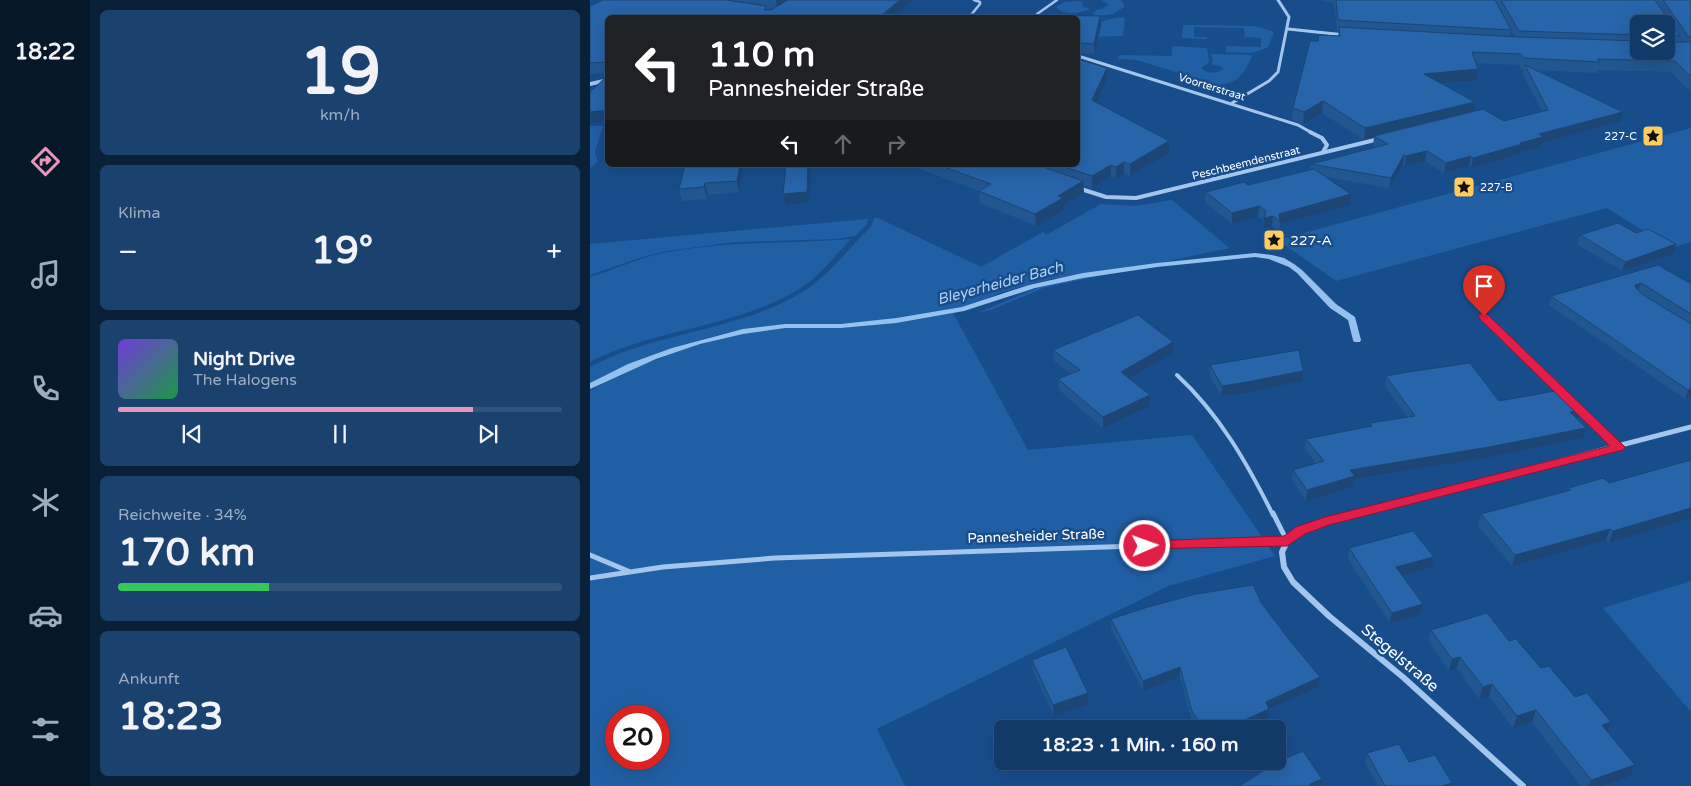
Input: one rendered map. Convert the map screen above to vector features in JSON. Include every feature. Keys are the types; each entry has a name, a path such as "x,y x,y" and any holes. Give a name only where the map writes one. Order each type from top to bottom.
{"street":[{"path":"1037,14 1057,0"},
{"path":"1232,103 1269,81 1278,72 1289,17 1278,0"},
{"path":"1288,28 1346,35"},
{"name":"Voorterstraat","path":"1080,57 1298,124 1322,138 1327,145 1323,152"},
{"path":"590,84 605,81"},
{"name":"Peschbeemdenstraat","path":"1077,187 1106,196 1136,198 1389,137"},
{"path":"1484,316 1619,447"},
{"path":"1287,541 1301,530 1325,521 1691,427"},
{"name":"Stegelstraße","path":"1287,541 1282,552 1284,567 1293,582 1328,616 1404,678 1524,786"}],"lane":[{"path":"971,15 980,4 980,2 974,0"},
{"path":"1177,375 1211,410 1230,436 1252,471 1287,541"},
{"name":"Pannesheider Straße","path":"590,578 628,571 704,563 835,556 1287,541"},
{"path":"590,555 628,571"}],"shaded area":[{"path":"1101,0 1120,0 1124,7 1113,14 1095,16 1093,13 1095,11 1109,4"},
{"path":"1064,2 1083,2 1082,6 1090,9 1082,12 1068,13 1056,7"},
{"path":"1118,17 1125,18 1123,36 1084,37 1103,21"},
{"path":"1183,25 1255,26 1274,32 1268,47 1253,53 1226,52 1226,46 1261,47 1261,38 1245,37 1244,28 1194,27 1194,37 1207,37 1207,39 1182,38"},
{"path":"1172,46 1207,48 1209,62 1201,68 1212,73 1223,69 1211,64 1213,61 1211,54 1252,55 1244,72 1236,80 1218,85 1137,60 1118,59 1119,55 1172,56"},
{"path":"590,126 603,126 595,152 598,162 590,168"},
{"path":"1691,128 1691,242 1671,248 1607,208 1336,281 1278,240"},
{"path":"1172,200 1229,248 1043,288 991,310 977,313 1059,279 1055,278 1001,292 975,304 952,309 853,324 787,324 751,328 711,337 666,352 614,371 590,383 590,367 616,355 753,315 804,291 837,263 872,225 874,218 878,218 981,267 1043,232 1046,235 1101,204 1135,206"},
{"path":"868,219 867,224 855,236 836,239 735,242 667,251 642,257 590,275 590,244"},
{"path":"851,239 813,279 775,302 749,312 641,342 590,362 590,277 654,255 686,249 710,246"},
{"path":"953,313 1028,450 1192,435 1275,556 1168,586 877,729 905,786 590,786 590,391 615,376 713,340 754,331 782,328 856,327"},
{"path":"1691,581 1691,712 1603,608"}],"building":[{"path":"603,0 726,0 766,6 764,10 771,10 788,0 900,0 882,15 605,15 605,62 590,63 590,6"},
{"path":"1336,0 1495,0 1511,30 1338,20"},
{"path":"1501,0 1655,0 1665,15 1630,15 1630,35 1519,31"},
{"path":"1663,0 1691,0 1691,37 1688,36"},
{"path":"971,14 1036,15 970,15"},
{"path":"1080,16 1100,16 1094,44 1080,43"},
{"path":"1339,27 1518,37 1630,41 1630,60 1597,59 1600,62 1524,58 1521,54 1472,52 1478,69 1424,74 1475,102 1365,128 1323,101 1304,112 1293,108 1310,41 1318,41 1319,35 1340,36"},
{"path":"1675,29 1680,36 1675,36"},
{"path":"1675,42 1691,42 1691,77 1675,61 1636,60 1675,60"},
{"path":"1080,60 1107,68 1092,100 1169,141 1130,164 1124,162 1116,167 1111,165 1092,176 1065,167 1080,167"},
{"path":"1525,65 1623,112 1539,134 1543,137 1473,158 1471,156 1446,163 1427,151 1404,155 1391,178 1311,164 1388,144 1374,136 1483,109 1504,121 1548,110"},
{"path":"605,78 605,110 590,112 590,92"},
{"path":"684,167 740,167 737,181 705,183 704,187 679,189"},
{"path":"786,167 808,167 807,192 783,194"},
{"path":"944,167 1044,167 1083,181 1058,196 1063,198 1035,214 979,191 991,184"},
{"path":"1314,169 1351,194 1279,214 1280,221 1273,216 1264,218 1266,211 1259,206 1232,213 1206,192 1244,182 1248,185"},
{"path":"1618,223 1636,233 1648,229 1676,244 1625,262 1580,235"},
{"path":"1658,265 1691,284 1691,314 1641,283 1635,285 1643,295 1691,324 1691,388 1688,390 1551,296"},
{"path":"1138,315 1173,342 1121,372 1150,395 1103,417 1058,379 1080,370 1053,350"},
{"path":"1299,350 1303,371 1247,382 1222,386 1210,365"},
{"path":"1470,363 1499,401 1561,390 1580,410 1570,412 1586,428 1489,447 1350,470 1355,476 1307,490 1293,470 1324,461 1306,439 1372,426 1370,423 1415,416 1386,376"},
{"path":"1691,460 1691,508 1613,531 1610,529 1515,555 1481,514 1571,490 1569,488 1603,478 1609,483"},
{"path":"1413,531 1434,557 1396,567 1423,604 1392,613 1349,548"},
{"path":"1253,585 1262,604 1320,677 1266,702 1269,709 1245,720 1198,720 1192,711 1180,667 1143,681 1111,619 1196,594"},
{"path":"1487,613 1509,641 1516,639 1541,668 1549,666 1575,697 1587,693 1611,722 1602,725 1635,765 1591,780 1536,710 1517,716 1492,684 1483,687 1460,657 1452,659 1431,630"},
{"path":"1066,647 1088,693 1053,705 1032,660"},
{"path":"1399,744 1409,762 1435,755 1452,783 1442,786 1385,786 1367,753"},
{"path":"1303,751 1322,779 1310,784 1311,786 1239,786 1265,770 1286,770 1286,758"}],"waterway":[{"name":"Bleyerheider Bach","path":"590,386 653,357 697,343 743,332 785,326 841,326 896,321 964,309 1045,283 1083,275 1255,255 1270,256 1281,260 1300,272 1323,297 1352,319 1357,340"}],"place":[{"name":"227-C","path":"1653,136"},
{"name":"227-B","path":"1464,187"},
{"name":"227-A","path":"1274,240"}],"route":[{"path":"1145,546 1287,541 1301,530 1325,521 1619,447 1484,316"}]}
